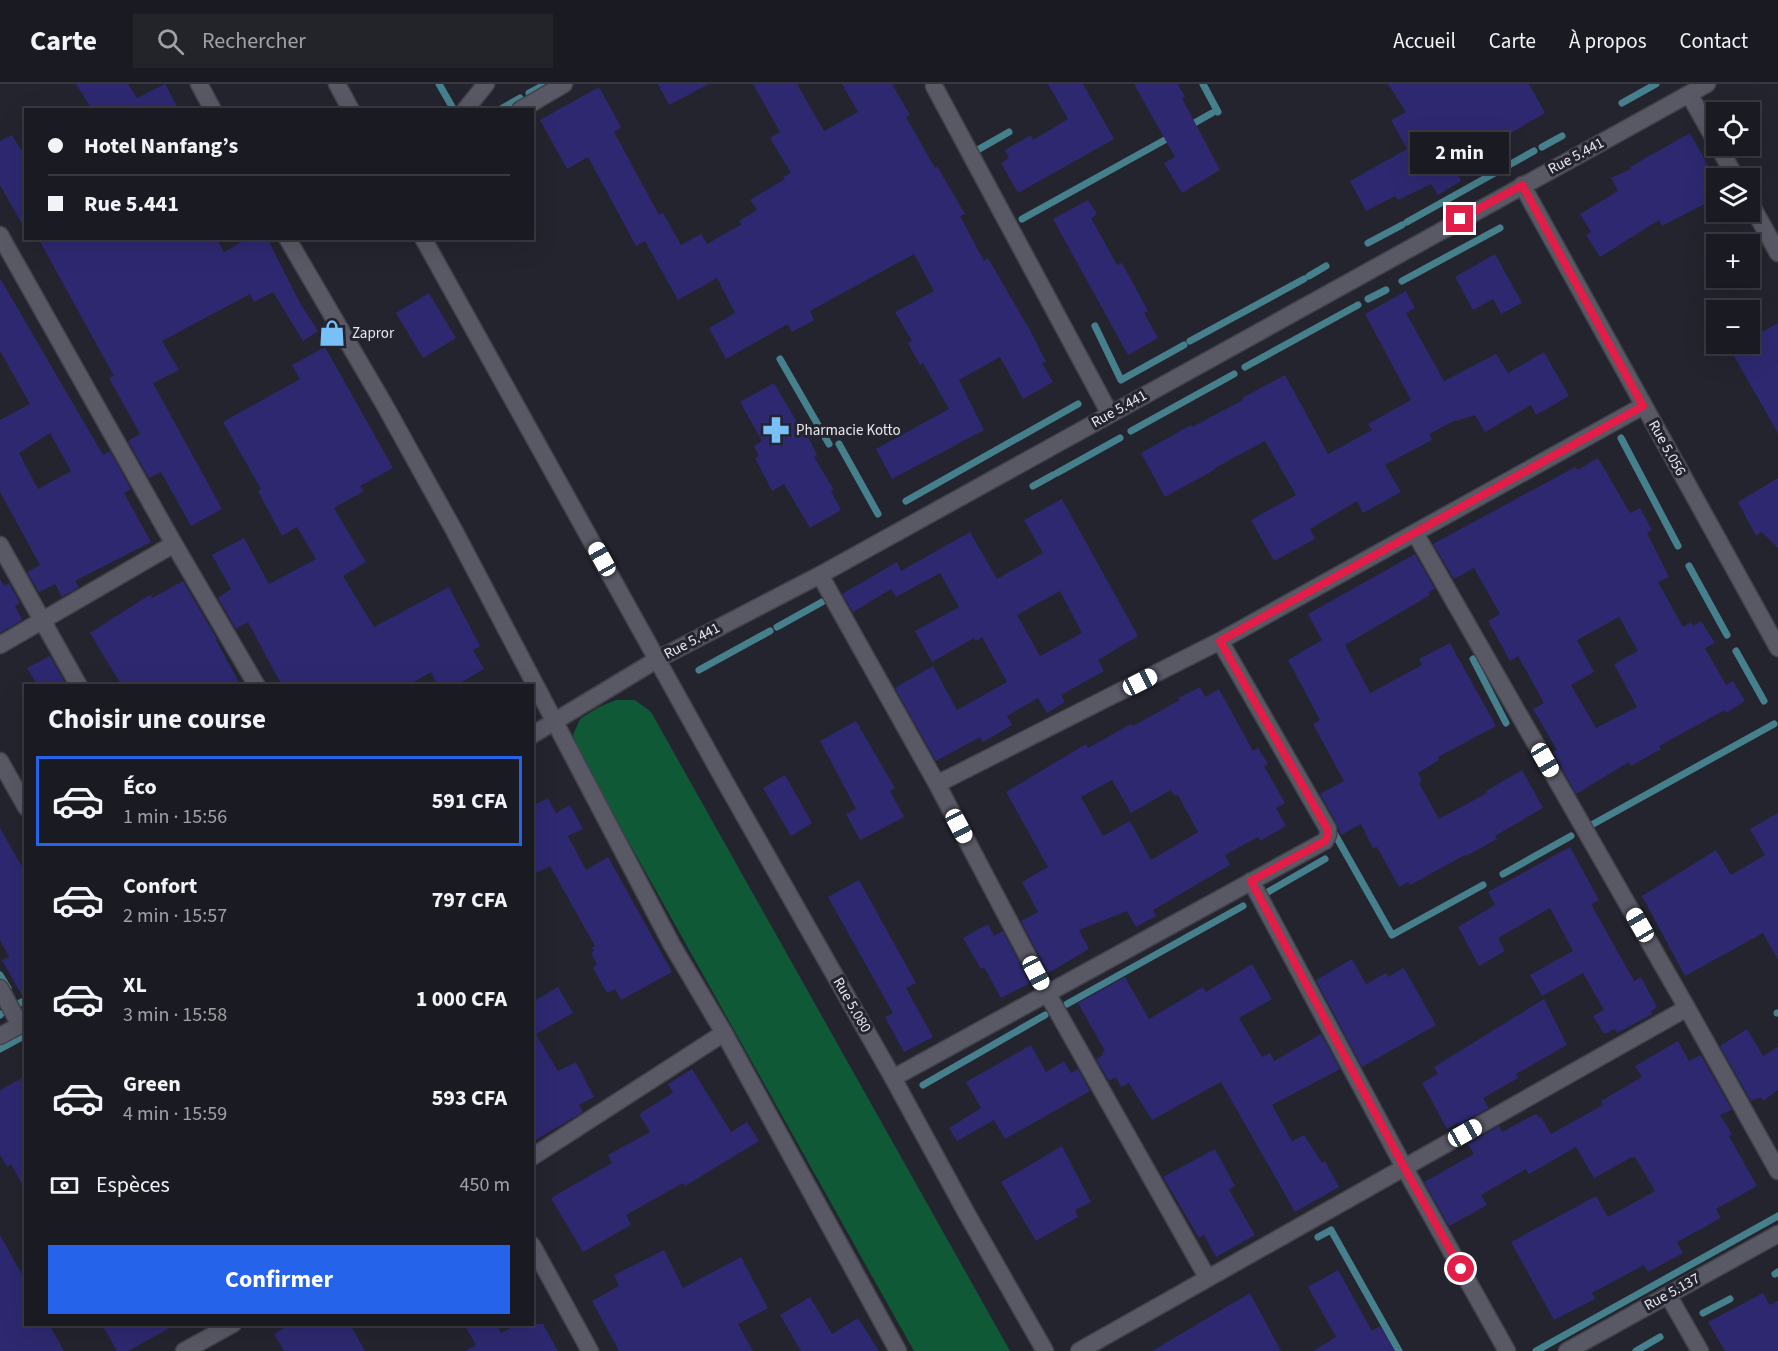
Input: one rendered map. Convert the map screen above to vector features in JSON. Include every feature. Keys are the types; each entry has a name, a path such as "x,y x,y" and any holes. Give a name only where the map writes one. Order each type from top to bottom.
{"street":[{"path":"199,84 212,108"},
{"path":"337,84 350,108"},
{"path":"467,108 486,84"},
{"path":"523,108 564,84"},
{"name":"Rue 5.441","path":"534,734 658,659 820,574 1707,84"},
{"path":"934,86 1110,414"},
{"path":"1689,94 1706,124"},
{"name":"Rue 5.056","path":"1522,185 1778,648"},
{"path":"1760,221 1778,253"},
{"path":"0,235 256,684"},
{"path":"288,240 389,414 556,722 672,945 724,1033 898,1351"},
{"name":"Rue 5.080","path":"424,240 1045,1351"},
{"path":"937,784 1220,641 1643,406"},
{"path":"1415,533 1688,1008 1778,1171"},
{"path":"0,645 174,544"},
{"path":"0,545 78,684"},
{"path":"820,574 937,784 1047,993 1207,1277"},
{"path":"893,1078 1325,841 1328,830 1220,641"},
{"path":"0,761 24,803"},
{"path":"1251,881 1404,1167 1507,1351"},
{"path":"0,988 23,1023 0,1036"},
{"path":"1079,1351 1688,1008"},
{"path":"534,1156 724,1033"},
{"name":"Rue 5.137","path":"1567,1351 1778,1234"},
{"path":"534,1249 590,1351"},
{"path":"1668,1294 1700,1351"},
{"path":"184,1351 229,1326"}],"green space":[{"path":"616,700 635,700 651,712 1010,1351 914,1351 580,755 573,735 580,719"}],"building":[{"path":"76,84 128,84 137,98 165,84 178,108 91,108"},
{"path":"658,84 709,84 669,105"},
{"path":"753,84 797,84 824,131 858,112 842,84 892,84 910,115 906,117 965,214 960,216 984,261 988,258 1031,332 1046,362 1042,363 1053,382 1023,399 1000,357 959,380 984,430 892,479 876,449 949,409 923,363 920,365 908,343 912,341 895,312 934,291 914,254 810,311 814,320 792,332 788,324 726,359 709,328 735,313 717,278 678,300 645,241 636,246 588,157 567,169 540,120 599,87 621,127 614,132 659,215 663,213 681,245 701,234 707,244 742,224 739,221 757,210 750,200 791,173 770,138 780,132"},
{"path":"1048,84 1083,84 1114,139 1018,193 1001,163 1009,158 1005,150 1031,135 1033,140 1068,119"},
{"path":"1134,84 1178,84 1185,97 1182,98 1220,170 1182,193 1164,163 1175,157"},
{"path":"1388,84 1529,84 1545,113 1487,147 1489,150 1454,168 1461,181 1438,195 1431,184 1398,200 1395,196 1366,211 1350,181 1407,149 1391,120 1406,112"},
{"path":"1690,133 1709,168 1706,168 1706,203 1662,226 1659,220 1600,257 1586,235 1591,232 1580,214 1618,191 1611,178 1631,169 1630,167"},
{"path":"12,135 24,155 24,227 0,185 0,141"},
{"path":"1088,200 1097,214 1091,218 1117,265 1122,263 1148,311 1144,313 1158,338 1128,355 1053,219"},
{"path":"39,240 217,240 224,252 245,240 268,240 300,303 318,331 303,341 273,292 254,302 250,294 162,341 179,370 153,383 222,509 191,526 161,472 149,478 128,441 140,434 109,378 114,376"},
{"path":"1495,254 1522,303 1501,314 1493,299 1473,310 1455,277"},
{"path":"0,278 103,455 110,451 131,489 124,493 151,542 75,581 79,587 62,597 55,584 39,592 27,572 40,565 0,492 0,420 30,404 0,351","holes":["50,433 71,471 38,489 19,453"]},
{"path":"1406,291 1415,308 1406,313 1444,381 1496,354 1508,373 1544,352 1569,396 1536,415 1531,405 1485,432 1475,415 1452,422 1429,434 1432,440 1385,465 1401,492 1363,513 1357,501 1310,529 1315,539 1274,561 1251,520 1296,495 1265,441 1165,497 1141,453 1243,400 1242,398 1285,375 1328,454 1372,430 1368,424 1411,400 1365,314"},
{"path":"429,293 456,338 423,358 396,313"},
{"path":"1778,323 1778,433 1733,354 1760,354 1760,333"},
{"path":"325,347 393,468 360,486 364,491 334,508 366,562 343,576 374,627 449,587 480,646 473,650 484,669 458,684 437,684 431,672 410,684 281,684 248,622 236,629 218,598 231,589 212,555 244,538 269,584 316,559 297,527 282,536 258,491 261,489 223,422 300,379 292,365"},
{"path":"774,383 798,424 801,422 817,455 814,457 834,490 831,491 841,510 810,528 784,484 772,491 755,458 759,456 754,446 762,441 740,402"},
{"path":"1598,458 1630,513 1640,508 1652,530 1647,533 1669,577 1658,582 1683,627 1691,622 1693,626 1701,621 1715,643 1705,648 1726,685 1733,681 1745,701 1726,713 1725,710 1659,746 1661,749 1631,766 1629,762 1576,794 1553,752 1557,750 1533,709 1544,703 1518,656 1510,661 1488,621 1500,614 1474,568 1454,579 1433,544 1575,467 1578,470","holes":["1619,617 1638,651 1614,664 1637,707 1596,728 1571,685 1594,672 1577,640"]},
{"path":"1778,478 1778,548 1762,532 1756,536 1738,502"},
{"path":"1062,499 1138,636 1098,660 1104,671 1061,695 1065,702 1047,713 1038,698 1007,716 1012,725 983,742 980,737 936,761 895,688 933,666 957,710 1007,682 982,637 976,641 974,638 932,662 915,631 959,607 940,573 896,597 891,589 853,612 842,594 897,562 901,571 970,532 997,579 1043,553 1024,520","holes":["1060,591 1082,633 1040,656 1017,615"]},
{"path":"1415,554 1435,589 1428,592 1430,595 1345,645 1370,693 1422,665 1419,659 1450,643 1496,726 1438,757 1439,760 1418,773 1422,781 1419,783 1439,819 1487,793 1486,791 1522,770 1543,808 1495,836 1497,839 1410,885 1408,882 1399,887 1377,847 1373,848 1361,824 1341,835 1320,794 1344,781 1313,724 1320,720 1288,660 1322,640 1308,614"},
{"path":"0,579 4,586 9,583 20,603 15,606 22,620 0,633"},
{"path":"183,581 240,684 121,684 90,633 143,599 151,595 152,598"},
{"path":"50,656 66,684 37,684 27,668"},
{"path":"1200,687 1205,697 1219,689 1253,751 1258,748 1268,764 1264,766 1285,803 1276,808 1286,826 1260,841 1258,837 1225,855 1230,865 1153,910 1156,916 1136,927 1127,911 1079,930 1089,949 1048,973 1021,921 1038,912 1022,882 1048,867 1006,792 1086,744 1088,748 1131,724 1133,726 1180,700 1178,698","holes":["1112,780 1131,813 1171,790 1175,796 1178,795 1198,832 1151,860 1130,821 1103,836 1081,797"]},
{"path":"856,721 895,788 890,791 904,817 860,840 846,814 856,809 820,741"},
{"path":"785,775 812,823 791,836 763,788"},
{"path":"548,798 556,813 570,805 583,829 568,836 586,870 608,857 672,972 621,1000 615,989 607,993 593,968 597,964 591,953 595,946 550,866 534,874 534,805"},
{"path":"1778,813 1778,960 1763,933 1685,976 1642,896 1716,850 1731,875 1765,855 1750,829"},
{"path":"0,828 24,870 24,999 2,960 9,957 0,940"},
{"path":"1570,847 1599,900 1591,904 1634,981 1641,977 1657,1007 1651,1011 1652,1014 1617,1033 1615,1029 1604,1034 1593,1016 1604,1010 1583,973 1542,996 1530,975 1573,951 1550,908 1498,938 1505,951 1479,966 1458,927 1495,905 1488,892"},
{"path":"859,880 916,983 906,988 933,1037 904,1052 885,1017 893,1013 828,897"},
{"path":"988,924 994,936 1003,931 1030,983 1001,998 984,967 981,969 963,938"},
{"path":"1352,959 1366,984 1386,973 1388,977 1404,968 1436,1025 1362,1067 1316,980"},
{"path":"1252,964 1272,999 1239,1018 1262,1057 1270,1053 1274,1061 1321,1034 1340,1069 1272,1105 1292,1141 1304,1135 1322,1163 1325,1161 1339,1187 1295,1212 1221,1082 1152,1120 1129,1083 1121,1087 1116,1077 1109,1081 1096,1059 1105,1051 1078,1003 1125,977 1149,1019 1203,987 1206,992"},
{"path":"558,987 573,1013 536,1034 558,1071 576,1062 594,1097 579,1105 583,1112 534,1141 534,1001"},
{"path":"1544,999 1567,1045 1516,1074 1518,1078 1483,1098 1489,1108 1447,1129 1422,1083 1438,1074 1434,1067"},
{"path":"1747,1029 1763,1056 1778,1047 1778,1090 1763,1101 1761,1097 1751,1101 1720,1046"},
{"path":"1678,1041 1689,1061 1701,1055 1732,1110 1720,1115 1732,1134 1729,1136 1757,1186 1716,1209 1721,1218 1677,1242 1683,1253 1648,1272 1644,1265 1592,1293 1595,1299 1554,1320 1511,1242 1596,1196 1608,1217 1655,1191 1635,1157 1594,1178 1576,1147 1529,1174 1526,1169 1481,1195 1487,1205 1449,1226 1424,1182 1474,1154 1468,1144 1499,1126 1502,1132 1536,1114 1539,1118 1541,1117 1551,1134 1603,1105 1601,1101 1642,1077 1635,1066"},
{"path":"1031,1045 1046,1072 1064,1061 1071,1073 1078,1069 1090,1091 1005,1139 994,1120 957,1141 949,1128 981,1108 966,1082"},
{"path":"692,1069 731,1132 747,1122 759,1141 685,1186 683,1183 626,1215 631,1225 583,1252 551,1198 612,1163 608,1155 650,1132 639,1114 673,1093 668,1084"},
{"path":"24,1077 24,1187 11,1164 7,1167 0,1155 0,1090"},
{"path":"1062,1146 1091,1202 1075,1210 1078,1217 1036,1241 1001,1182"},
{"path":"1215,1149 1235,1186 1229,1190 1255,1235 1216,1257 1204,1235 1199,1238 1163,1177"},
{"path":"0,1235 24,1278 24,1326 50,1326 64,1351 0,1351"},
{"path":"664,1250 683,1288 741,1257 768,1308 738,1324 753,1351 619,1351 592,1301 619,1286 614,1275"},
{"path":"1338,1270 1372,1331 1380,1326 1395,1351 1313,1351 1336,1337 1308,1287"},
{"path":"1250,1293 1281,1351 1152,1351"},
{"path":"1763,1293 1770,1305 1778,1301 1778,1351 1725,1351 1708,1322"},
{"path":"810,1297 832,1334 858,1318 879,1351 801,1351 780,1315"},
{"path":"543,1324 558,1351 465,1351 476,1345 465,1326 497,1326 501,1333 513,1326"},
{"path":"103,1326 173,1326 128,1351 117,1351"},
{"path":"287,1326 351,1326 365,1351 284,1351 274,1334"}],"waterway":[{"path":"439,84 453,108"},
{"path":"529,93 546,84"},
{"path":"1203,84 1218,112"},
{"path":"1622,103 1656,84"},
{"path":"502,108 520,98"},
{"path":"1189,126 1212,113"},
{"path":"974,152 1009,132"},
{"path":"1022,219 1172,136"},
{"path":"1542,147 1562,136"},
{"path":"1407,222 1534,151"},
{"path":"1368,243 1402,225"},
{"path":"1402,281 1500,228"},
{"path":"1309,276 1326,266"},
{"path":"1190,341 1304,279"},
{"path":"1368,299 1386,290"},
{"path":"1245,367 1358,305"},
{"path":"1095,326 1121,380 1184,345"},
{"path":"780,359 829,444"},
{"path":"1131,431 1234,374"},
{"path":"906,501 1078,404"},
{"path":"1057,473 1120,438"},
{"path":"1621,438 1678,546"},
{"path":"839,444 878,514"},
{"path":"1033,486 1053,475"},
{"path":"1689,566 1727,635"},
{"path":"777,627 822,602"},
{"path":"699,670 770,631"},
{"path":"1736,651 1764,701"},
{"path":"1473,659 1506,723"},
{"path":"1586,828 1774,724"},
{"path":"1333,831 1392,935 1483,885"},
{"path":"1503,874 1571,836"},
{"path":"1261,896 1325,859"},
{"path":"1067,1004 1243,906"},
{"path":"0,975 8,988"},
{"path":"20,1003 24,1001"},
{"path":"923,1085 1045,1015"},
{"path":"0,1049 24,1036"},
{"path":"1536,1351 1778,1216"},
{"path":"1318,1237 1331,1230 1399,1351"},
{"path":"1703,1313 1730,1299"},
{"path":"1636,1351 1660,1337"}],"place":[{"name":"Zapror","path":"332,333"},
{"name":"Pharmacie Kotto","path":"776,430"}],"route":[{"path":"1460,219 1522,185 1643,406 1220,641 1328,830 1325,841 1251,881 1461,1269"}]}
